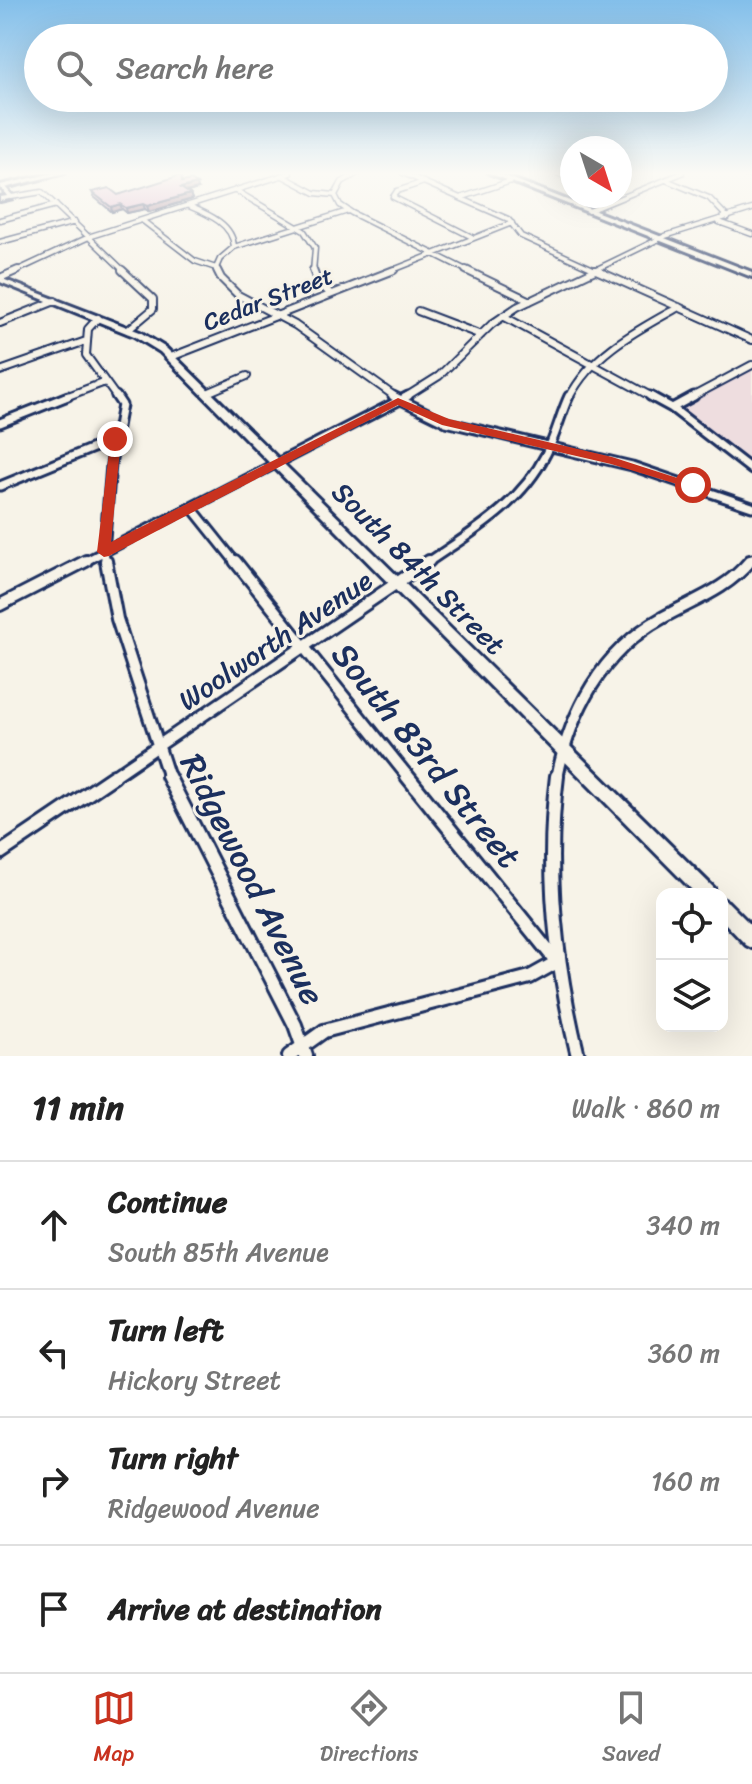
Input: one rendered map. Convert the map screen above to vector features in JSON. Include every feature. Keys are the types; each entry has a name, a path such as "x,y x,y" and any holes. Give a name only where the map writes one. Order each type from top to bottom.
{"main road":[{"path":"618,222 752,275"},
{"path":"0,279 128,330"},
{"name":"South 84th Street","path":"128,330 171,357 702,888"},
{"path":"728,914 752,939"}],"street":[{"path":"0,242 74,222"},
{"path":"75,222 155,301 153,309 128,330"},
{"path":"0,279 91,236 139,222"},
{"path":"145,222 195,261 216,268 223,282 257,307 293,323 398,401 446,422 660,474 752,507"},
{"path":"216,222 230,231 235,238 234,247"},
{"path":"290,222 314,244 313,276 331,294"},
{"path":"216,268 220,259 234,247 313,222"},
{"path":"369,222 530,301"},
{"path":"441,222 472,237"},
{"path":"0,605 398,401 439,376 503,316 530,301 659,238 717,222"},
{"path":"719,222 752,234"},
{"path":"512,223 521,236 752,340"},
{"name":"Cedar Street","path":"171,357 512,223"},
{"path":"0,323 55,301"},
{"name":"Woolworth Avenue","path":"0,853 507,506 534,475 550,446 569,397 592,365 618,343 679,307"},
{"path":"418,311 481,335"},
{"path":"503,316 672,408 752,470"},
{"path":"0,371 86,341 88,329 98,318"},
{"name":"Ridgewood Avenue","path":"86,341 88,360 122,405 115,439 104,552 117,619 157,748 199,843 274,983 304,1051"},
{"path":"672,408 752,365"},
{"path":"207,393 247,376"},
{"path":"0,423 105,382"},
{"path":"0,486 115,439"},
{"name":"South 83rd Street","path":"192,508 557,962"},
{"path":"578,1056 557,962 552,839 566,738 583,701 618,651 659,617 719,591 752,559"},
{"path":"289,1056 304,1051 324,1031 530,977 557,962"}],"shaded area":[{"path":"752,365 752,470 672,408"}],"route":[{"path":"115,439 104,552 398,401 446,422 612,461 693,485"}]}
